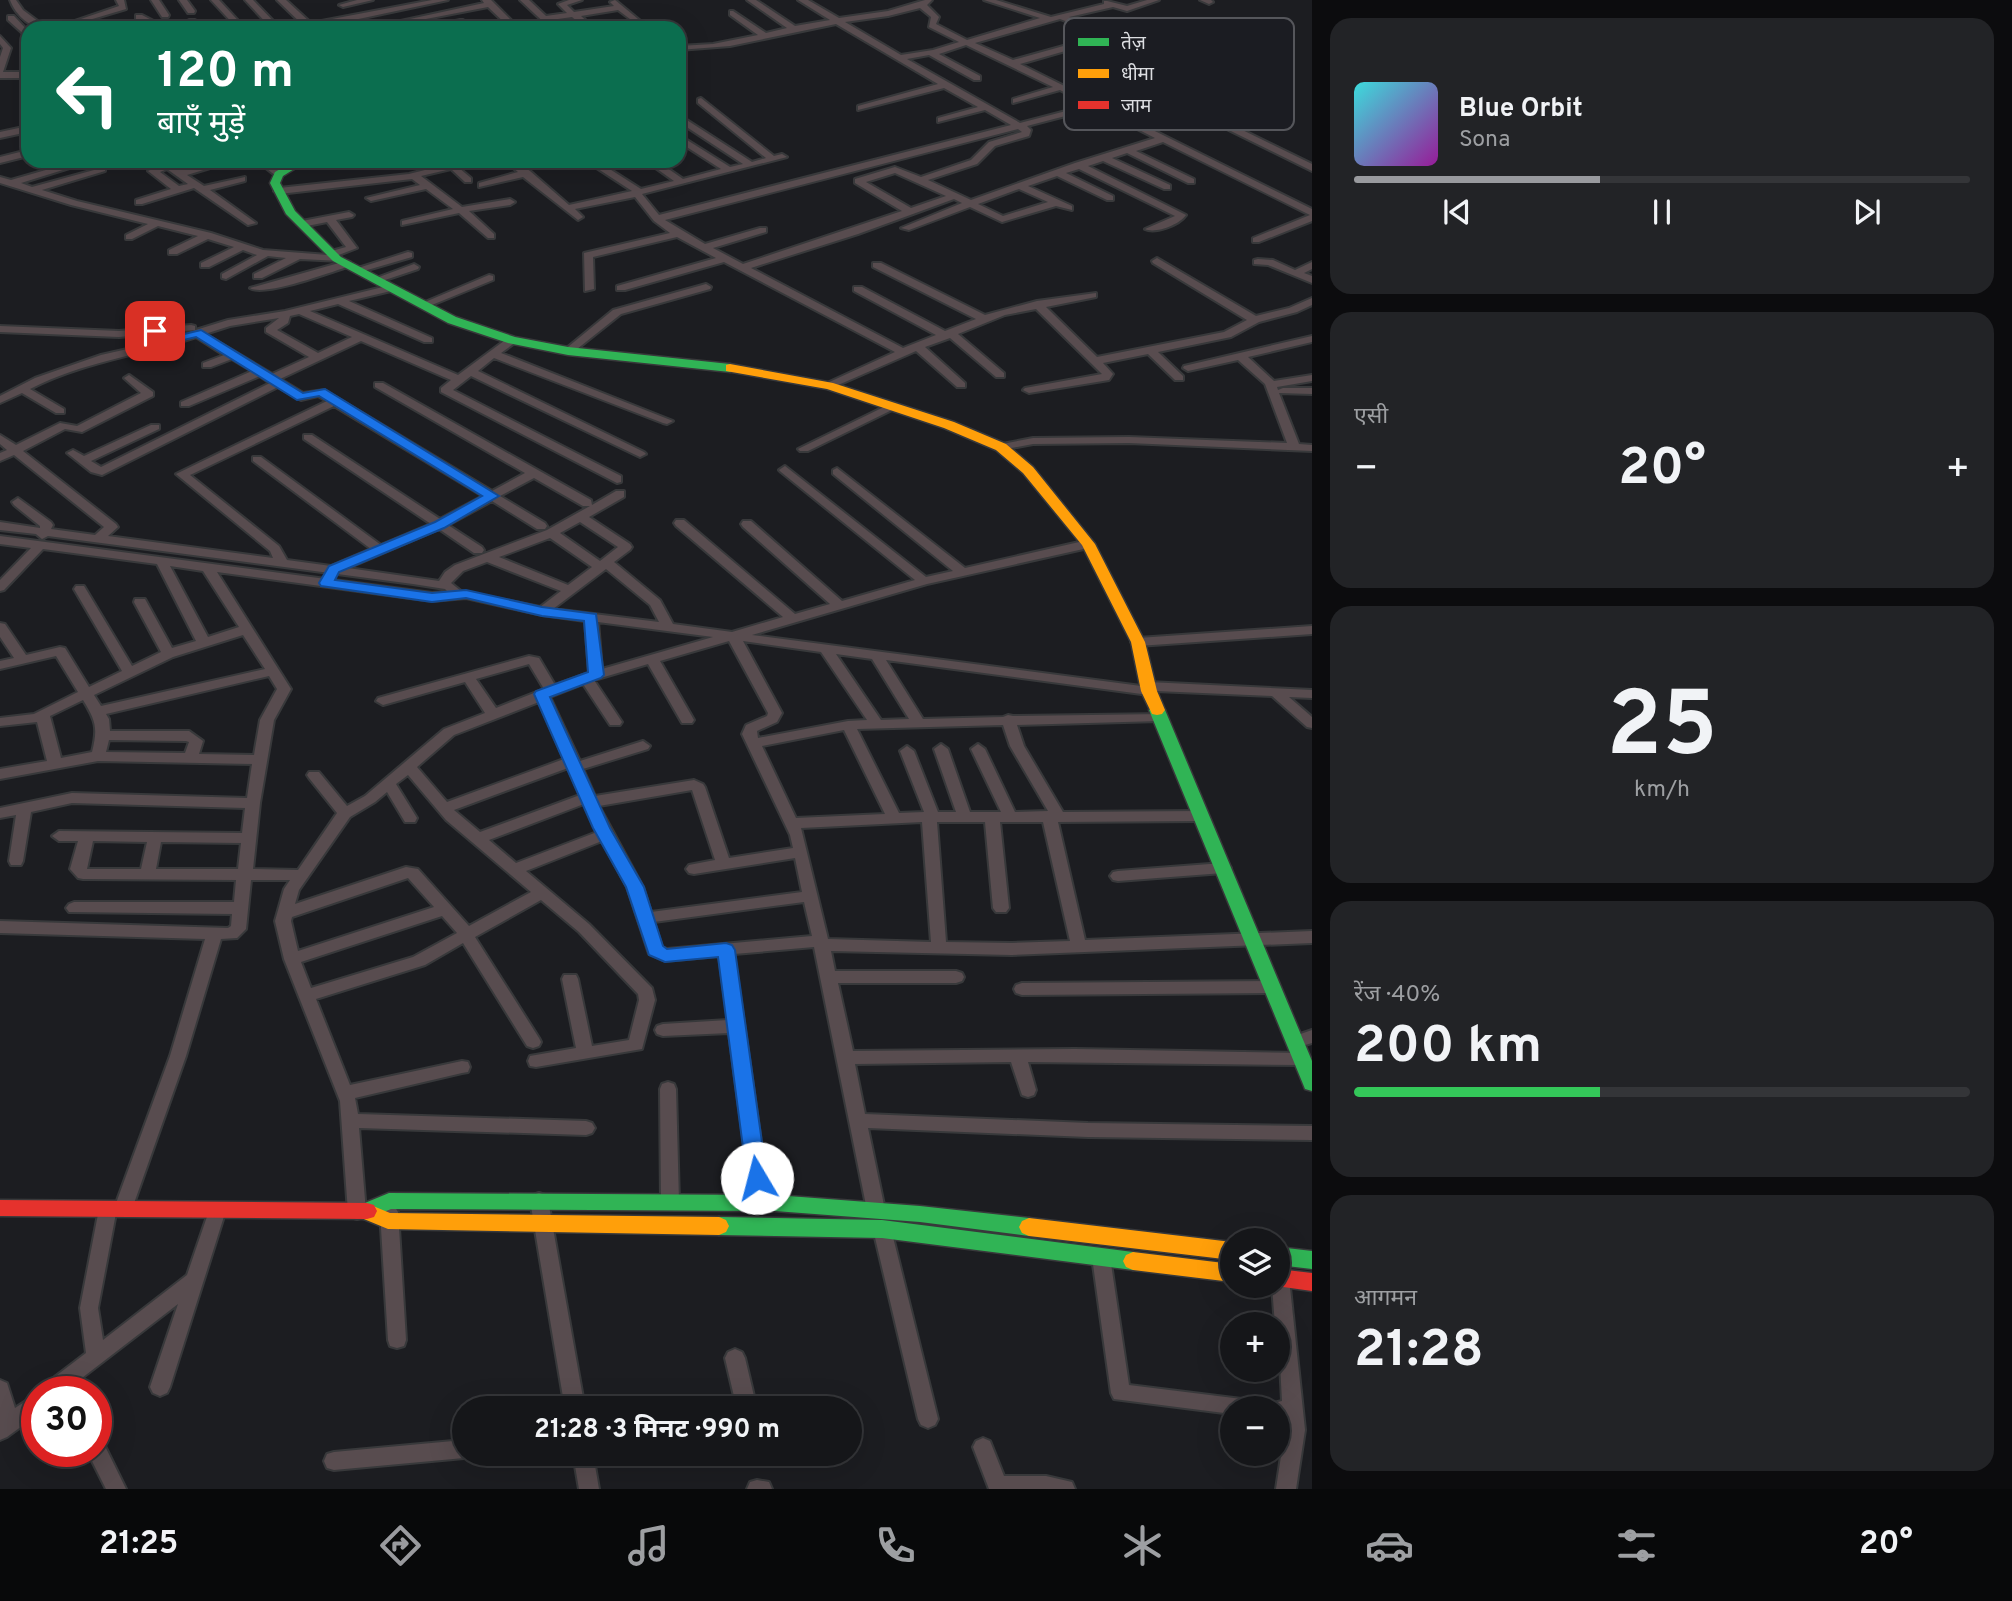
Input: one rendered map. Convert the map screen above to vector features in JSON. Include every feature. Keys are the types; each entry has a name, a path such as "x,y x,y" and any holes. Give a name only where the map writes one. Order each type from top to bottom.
{"street":[{"path":"79,21 122,6 120,0"},
{"path":"155,0 165,15"},
{"path":"183,0 191,11"},
{"path":"215,0 234,21"},
{"path":"250,1 262,0"},
{"path":"281,0 304,21"},
{"path":"343,5 369,0"},
{"path":"401,0 412,7"},
{"path":"340,21 444,0"},
{"path":"524,0 545,19 620,7"},
{"path":"578,0 562,4 581,21"},
{"path":"612,0 636,21"},
{"path":"751,0 794,29"},
{"path":"988,0 1048,18"},
{"path":"1099,0 1128,9 1155,0"},
{"path":"12,1 20,12 32,21"},
{"path":"250,1 269,21"},
{"path":"806,1 899,58 1027,130 1027,133 992,144 976,160 925,177 923,181"},
{"path":"417,21 488,2 508,21"},
{"path":"686,49 767,37 926,2 935,17 932,24 1062,87"},
{"path":"899,58 932,53 1048,18 1112,5"},
{"path":"389,11 398,21"},
{"path":"733,13 767,37"},
{"path":"139,17 148,21"},
{"path":"11,18 21,29"},
{"path":"0,38 7,48 0,73 21,76"},
{"path":"1013,63 1064,49"},
{"path":"932,53 977,78"},
{"path":"861,108 946,85"},
{"path":"1016,101 1062,87"},
{"path":"568,208 777,158 701,101"},
{"path":"941,120 986,107"},
{"path":"657,219 1064,113"},
{"path":"686,123 750,164"},
{"path":"0,135 21,130"},
{"path":"1149,130 1312,215"},
{"path":"1235,130 1312,168"},
{"path":"906,228 1020,186 1165,138"},
{"path":"686,143 728,170"},
{"path":"1127,150 1191,181"},
{"path":"0,160 21,155"},
{"path":"1104,158 1167,187"},
{"path":"1078,166 1181,215 1178,219 1150,229"},
{"path":"12,183 63,168"},
{"path":"157,168 153,171 178,190"},
{"path":"170,168 251,223"},
{"path":"178,174 201,168"},
{"path":"267,168 279,183 290,212 339,261 452,320 512,340 568,351 690,362 776,374 829,386 1002,447 1028,470 1088,544 1138,642 1149,688 1160,717 1312,1084"},
{"path":"279,183 295,168"},
{"path":"279,183 318,187 411,176 445,168"},
{"path":"455,168 468,180"},
{"path":"520,168 578,217"},
{"path":"601,168 637,193 657,219 678,234 903,352"},
{"path":"661,168 680,181"},
{"path":"32,190 102,169"},
{"path":"910,212 858,181 895,170 1002,219 1058,202"},
{"path":"482,185 527,173"},
{"path":"1058,173 1110,198"},
{"path":"411,176 417,177 491,236"},
{"path":"139,202 178,190 242,179"},
{"path":"0,180 74,204 208,235 267,253 339,261"},
{"path":"1020,186 1069,208"},
{"path":"371,198 433,189"},
{"path":"401,201 433,189"},
{"path":"745,267 954,195"},
{"path":"405,223 510,202"},
{"path":"302,224 349,215"},
{"path":"1256,240 1312,215"},
{"path":"255,288 270,286 339,261 352,248 330,219"},
{"path":"129,237 157,223"},
{"path":"703,248 763,230"},
{"path":"589,289 588,255 678,234"},
{"path":"173,252 208,235"},
{"path":"205,265 243,246"},
{"path":"226,276 267,253"},
{"path":"241,293 339,261 408,254"},
{"path":"258,276 298,256"},
{"path":"621,288 726,258"},
{"path":"1157,261 1255,320"},
{"path":"1258,262 1269,262 1312,280"},
{"path":"877,265 984,319"},
{"path":"1297,274 1312,265"},
{"path":"376,280 414,267"},
{"path":"424,305 489,278"},
{"path":"0,329 99,334 220,326 285,314 391,288"},
{"path":"568,351 613,314 706,288"},
{"path":"858,289 948,335 1000,376"},
{"path":"829,386 984,319 1037,304 1092,295"},
{"path":"340,300 428,340"},
{"path":"1094,362 1227,335 1255,320 1293,310 1312,301"},
{"path":"1029,390 1108,376 1037,304"},
{"path":"299,310 457,379"},
{"path":"285,314 284,321 270,330 318,358"},
{"path":"0,400 39,380 104,357 158,345 220,326"},
{"path":"155,331 158,345"},
{"path":"197,333 303,398 319,392 335,401 604,565 655,603 668,628"},
{"path":"73,453 95,470 102,471 163,443 274,381 361,337"},
{"path":"512,340 445,390 617,479"},
{"path":"1188,368 1312,340"},
{"path":"917,346 961,385"},
{"path":"1150,350 1179,378"},
{"path":"493,354 667,421"},
{"path":"207,365 230,355"},
{"path":"1241,357 1273,388 1294,447"},
{"path":"469,371 640,454"},
{"path":"185,404 260,372"},
{"path":"0,458 64,425 78,430 149,394 129,378"},
{"path":"1273,388 1312,378"},
{"path":"379,385 587,503"},
{"path":"1273,388 1312,391"},
{"path":"22,389 60,411"},
{"path":"282,562 275,549 182,475 335,401"},
{"path":"804,449 892,406"},
{"path":"83,461 155,427"},
{"path":"308,437 483,554 570,590"},
{"path":"0,438 112,527 98,538"},
{"path":"1002,447 1033,441 1107,440 1312,448"},
{"path":"257,459 380,550"},
{"path":"785,470 924,581"},
{"path":"837,472 962,572"},
{"path":"326,583 334,569 439,525 534,473"},
{"path":"441,584 453,572 483,554 581,517 620,494"},
{"path":"0,587 37,545 47,525 18,502"},
{"path":"542,611 626,547 581,517"},
{"path":"680,523 792,618"},
{"path":"747,524 838,604"},
{"path":"0,526 441,584 452,587 457,594"},
{"path":"0,540 432,597 457,594 477,596 542,611 591,618 1149,688 1312,694"},
{"path":"361,1212 352,1121 346,1093 292,959 285,934 284,914 288,897 300,875 345,813 389,784 449,732 492,713 591,677 838,604 924,581 1088,544"},
{"path":"161,561 204,643"},
{"path":"0,927 230,934 238,929 260,760 270,712 284,691 207,567"},
{"path":"80,589 130,672"},
{"path":"140,602 168,654"},
{"path":"591,618 591,677 615,722"},
{"path":"0,627 22,659"},
{"path":"0,722 39,716 168,654 247,629"},
{"path":"1138,642 1312,630"},
{"path":"733,636 775,713 772,719 749,731 792,823 801,852 876,1210"},
{"path":"825,648 876,723"},
{"path":"0,665 60,651 99,711 104,724 98,756"},
{"path":"876,655 918,722"},
{"path":"652,659 687,720"},
{"path":"383,701 532,660 589,800 635,887 655,950 665,955 821,943 939,948 1079,946 1312,937"},
{"path":"99,711 274,671"},
{"path":"468,677 492,713"},
{"path":"1277,694 1312,724"},
{"path":"39,716 43,717 55,764"},
{"path":"753,743 848,725 876,723 1160,717"},
{"path":"1008,719 1017,746 1054,816 1079,946"},
{"path":"848,725 894,818"},
{"path":"103,735 189,736 195,741 191,758"},
{"path":"444,808 574,764 643,746"},
{"path":"941,749 965,817"},
{"path":"978,749 1010,816"},
{"path":"907,751 931,817 939,948"},
{"path":"0,774 98,756 260,760"},
{"path":"409,767 444,808 513,870 584,928 646,992 645,1010 636,1045 536,1061"},
{"path":"314,775 345,813"},
{"path":"389,784 410,818"},
{"path":"477,839 589,800 694,785 698,787 724,864"},
{"path":"0,813 72,798 253,803"},
{"path":"16,861 24,808"},
{"path":"992,816 1001,908"},
{"path":"792,823 931,817 1201,816"},
{"path":"513,870 605,834"},
{"path":"59,836 249,838"},
{"path":"87,836 80,872 300,875"},
{"path":"148,874 155,837"},
{"path":"695,869 801,852"},
{"path":"1118,876 1223,869"},
{"path":"284,914 410,872 429,889 466,936 533,1042"},
{"path":"307,995 401,968 466,936 541,893"},
{"path":"645,918 810,896"},
{"path":"74,908 241,908"},
{"path":"292,959 444,910"},
{"path":"96,1357 89,1308 116,1209 139,1166 178,1056 215,933"},
{"path":"726,950 761,1204"},
{"path":"829,977 956,977"},
{"path":"570,979 585,1054"},
{"path":"1022,989 1272,987"},
{"path":"663,1030 737,1026"},
{"path":"1294,1042 1312,1036"},
{"path":"846,1058 1017,1055 1302,1059"},
{"path":"1017,1055 1028,1090"},
{"path":"346,1093 463,1067"},
{"path":"668,1089 670,1202"},
{"path":"352,1121 586,1128"},
{"path":"858,1121 1088,1130 1312,1132"},
{"path":"539,1200 573,1396"},
{"path":"361,1212 389,1201 539,1200 761,1204 876,1210 1220,1250"},
{"path":"389,1201 388,1221 397,1340"},
{"path":"0,1208 361,1212 388,1221 882,1230 1220,1271"},
{"path":"160,1387 195,1280 226,1210"},
{"path":"882,1230 928,1419"},
{"path":"1101,1256 1121,1393 1220,1404"},
{"path":"1290,1257 1312,1260"},
{"path":"1290,1279 1312,1282"},
{"path":"75,1376 195,1280"},
{"path":"1280,1298 1285,1396"},
{"path":"735,1358 744,1396"},
{"path":"0,1389 4,1427"},
{"path":"4,1427 21,1415"},
{"path":"1290,1419 1295,1430 1290,1463"},
{"path":"983,1447 997,1485 1046,1485 1065,1489"},
{"path":"334,1461 452,1450"},
{"path":"585,1466 589,1489"},
{"path":"1286,1489 1290,1466"},
{"path":"105,1467 116,1489"},
{"path":"757,1489 762,1489"}],"traffic: fast":[{"path":"290,168 279,174 275,183 290,212 337,259 452,320 512,340 568,351 730,368"},
{"path":"1157,710 1312,1084"},
{"path":"367,1211 389,1201 775,1203 920,1214 1029,1227"},
{"path":"719,1226 882,1229 1133,1261"},
{"path":"1290,1257 1312,1260"}],"traffic: slow":[{"path":"730,368 829,386 949,425 1001,447 1028,470 1088,544 1138,642 1149,691 1157,710"},
{"path":"366,1211 388,1221 719,1226"},
{"path":"1029,1227 1220,1250"},
{"path":"1133,1261 1220,1272"}],"traffic: jam":[{"path":"0,1208 367,1211"},
{"path":"1290,1279 1312,1282"}],"route":[{"path":"155,331 158,345 197,333 301,397 320,392 492,496 439,525 334,569 326,583 432,597 466,594 542,611 591,618 596,675 542,694 602,828 635,887 655,950 665,955 726,950 757,1178"}]}
